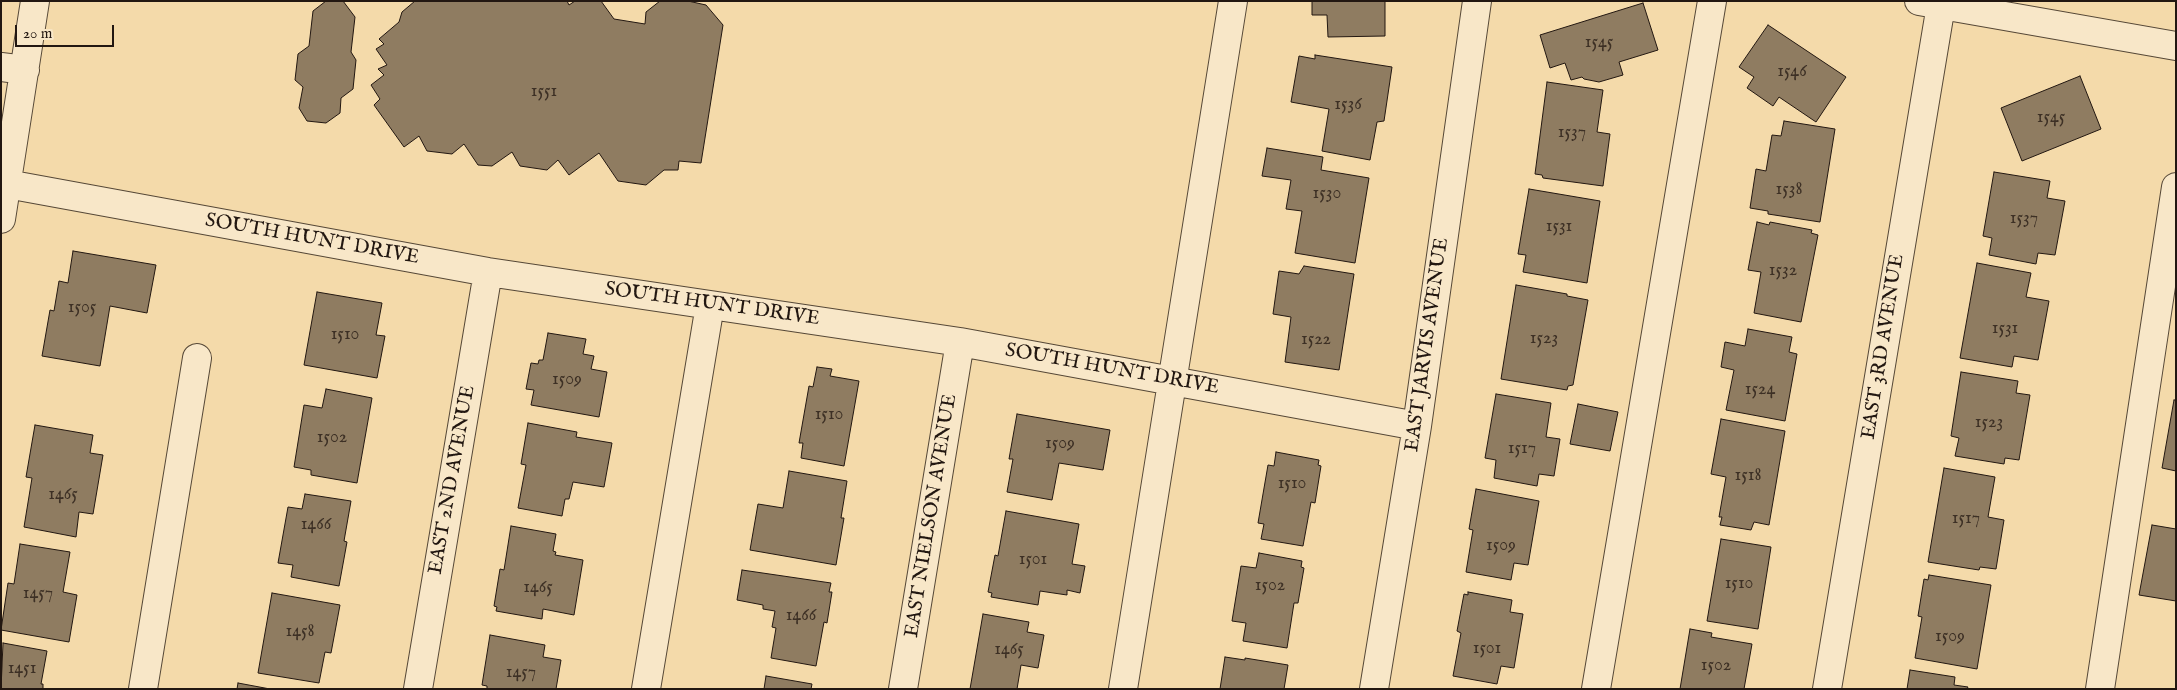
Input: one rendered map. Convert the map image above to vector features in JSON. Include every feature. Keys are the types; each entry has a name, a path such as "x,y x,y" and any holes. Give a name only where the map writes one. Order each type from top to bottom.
{"street":[{"path":"1,219 7,184 13,68 35,1"},
{"path":"1123,689 1233,1"},
{"name":"EAST JARVIS AVENUE","path":"1374,689 1417,426 1477,1"},
{"path":"1596,689 1712,1"},
{"path":"1930,3 2176,46"},
{"name":"EAST 3RD AVENUE","path":"1826,689 1930,3"},
{"name":"SOUTH HUNT DRIVE","path":"7,184 488,272 960,342 1417,426"},
{"path":"2100,689 2176,187"},
{"name":"EAST 2ND AVENUE","path":"418,689 488,272"},
{"path":"646,689 710,305"},
{"name":"EAST NIELSON AVENUE","path":"903,689 960,342"},
{"path":"143,689 197,358"}],"building":[{"path":"326,1 343,1 355,17 351,52 356,60 353,89 341,98 340,113 326,123 307,121 299,108 303,87 295,80 298,54 309,46 313,11"},
{"path":"415,1 567,1 569,5 575,1 601,1 614,19 645,24 646,12 660,1 688,1 706,5 723,25 701,163 679,161 678,170 664,170 646,185 618,181 599,153 569,175 558,160 547,170 520,166 512,152 492,166 478,165 464,144 452,154 427,151 419,136 404,147 374,105 380,99 371,85 384,75 378,69 387,65 376,49 384,44 379,39 399,22 402,12"},
{"path":"1312,1 1385,1 1385,36 1328,37 1327,15 1312,15"},
{"path":"1643,3 1658,50 1619,62 1623,75 1599,82 1582,77 1571,80 1565,63 1550,68 1540,35"},
{"path":"1768,25 1846,77 1816,122 1779,97 1773,106 1747,88 1754,77 1739,67"},
{"path":"1315,55 1392,67 1384,121 1377,122 1370,160 1322,151 1329,109 1291,102 1299,56 1315,59"},
{"path":"2080,76 2101,129 2022,161 2001,108"},
{"path":"1547,82 1603,90 1597,132 1610,134 1603,186 1543,178 1542,175 1535,174"},
{"path":"1784,121 1835,129 1820,222 1768,214 1768,211 1750,208 1756,169 1766,171 1772,135 1781,136"},
{"path":"1267,148 1323,157 1321,170 1369,178 1355,263 1295,253 1302,211 1286,209 1291,180 1262,176"},
{"path":"1994,172 2050,181 2047,198 2065,201 2055,255 2038,253 2036,264 1989,255 1992,238 1983,236"},
{"path":"1529,189 1600,201 1587,283 1523,272 1526,255 1518,254"},
{"path":"1757,222 1769,225 1770,222 1812,230 1811,233 1818,235 1801,322 1754,313 1761,272 1748,270"},
{"path":"73,251 156,265 147,313 110,306 100,366 42,356 50,310 54,311 59,281 68,283"},
{"path":"1977,263 2031,273 2026,297 2049,301 2038,360 2014,356 2012,367 1960,358"},
{"path":"1304,266 1354,274 1339,370 1285,362 1291,317 1273,314 1279,271 1299,274"},
{"path":"1516,285 1567,294 1567,296 1588,300 1573,385 1568,386 1567,390 1501,379"},
{"path":"317,292 382,303 376,335 385,336 377,378 304,365"},
{"path":"1748,329 1792,337 1789,352 1797,354 1785,421 1726,410 1734,370 1721,367 1725,342 1745,346"},
{"path":"548,333 586,339 583,354 594,356 591,369 607,372 599,417 531,405 534,390 526,389 531,363 538,364 539,360 543,360"},
{"path":"817,367 832,369 830,376 859,381 844,466 801,458 803,443 799,443 809,386 813,387"},
{"path":"1961,372 2018,381 2016,393 2030,395 2019,460 2005,458 2004,464 1955,456 1959,438 1951,436"},
{"path":"326,389 372,398 357,483 311,475 311,470 294,467 304,405 322,408"},
{"path":"1496,394 1551,403 1546,437 1560,439 1554,476 1539,474 1537,486 1494,478 1496,460 1485,458"},
{"path":"2174,400 2176,400 2176,471 2162,468"},
{"path":"1578,404 1618,412 1610,451 1570,444"},
{"path":"1017,414 1110,430 1103,470 1059,463 1052,500 1007,492 1013,459 1009,459"},
{"path":"1721,419 1785,431 1769,525 1754,522 1751,530 1720,525 1722,517 1719,517 1726,477 1711,474"},
{"path":"528,423 577,432 576,437 612,443 604,487 573,482 569,499 565,499 562,516 518,508 526,465 521,464"},
{"path":"35,425 93,435 90,453 103,455 93,514 79,512 76,537 24,527 32,478 26,477"},
{"path":"1276,452 1319,460 1318,465 1321,466 1315,503 1311,502 1303,546 1261,539 1264,524 1258,523 1268,465 1274,466"},
{"path":"1944,468 1995,477 1988,517 2004,520 1996,569 1980,567 1979,570 1928,562"},
{"path":"789,471 847,481 841,518 844,518 836,565 750,550 758,504 783,508"},
{"path":"1476,489 1539,501 1528,565 1514,563 1511,580 1466,572 1473,530 1469,529"},
{"path":"305,494 351,501 344,541 347,542 339,586 291,577 293,565 278,563 288,507 302,509"},
{"path":"1006,511 1079,524 1072,564 1085,566 1080,593 1067,590 1067,595 1040,591 1038,605 991,597 992,593 988,592 995,555 998,556"},
{"path":"2152,525 2176,529 2176,601 2139,595"},
{"path":"511,526 556,534 553,551 556,552 555,555 583,560 574,615 543,609 542,619 496,611 497,607 494,606 500,569 504,570"},
{"path":"1721,539 1771,547 1758,629 1707,621"},
{"path":"20,544 70,552 63,592 77,595 69,642 1,630 8,583 14,584"},
{"path":"1259,553 1302,561 1301,567 1304,568 1298,603 1294,603 1287,648 1243,641 1246,623 1232,621 1241,566 1256,568"},
{"path":"742,570 831,583 829,592 832,592 827,623 824,622 816,666 771,658 776,628 772,627 775,611 763,609 763,605 737,600"},
{"path":"1929,575 1991,585 1977,669 1915,658 1922,617 1918,616 1924,579 1928,580"},
{"path":"1468,592 1512,600 1510,612 1523,614 1514,668 1501,666 1497,684 1453,676 1461,633 1457,631 1464,594 1468,595"},
{"path":"272,593 340,605 331,653 325,652 319,683 258,673"},
{"path":"983,614 1029,622 1027,632 1044,635 1038,668 1021,665 1017,689 970,689"},
{"path":"1690,629 1712,633 1711,637 1752,644 1744,689 1680,689"},
{"path":"490,635 545,645 543,657 561,660 556,689 487,689 487,686 482,685"},
{"path":"3,643 47,651 41,684 43,684 43,689 1,689"},
{"path":"1225,657 1245,660 1245,658 1288,665 1284,689 1220,689"},
{"path":"1910,670 1955,677 1954,685 1968,687 1967,689 1907,689"},
{"path":"766,676 812,684 811,689 764,689"},
{"path":"238,683 270,689 237,689"}]}
